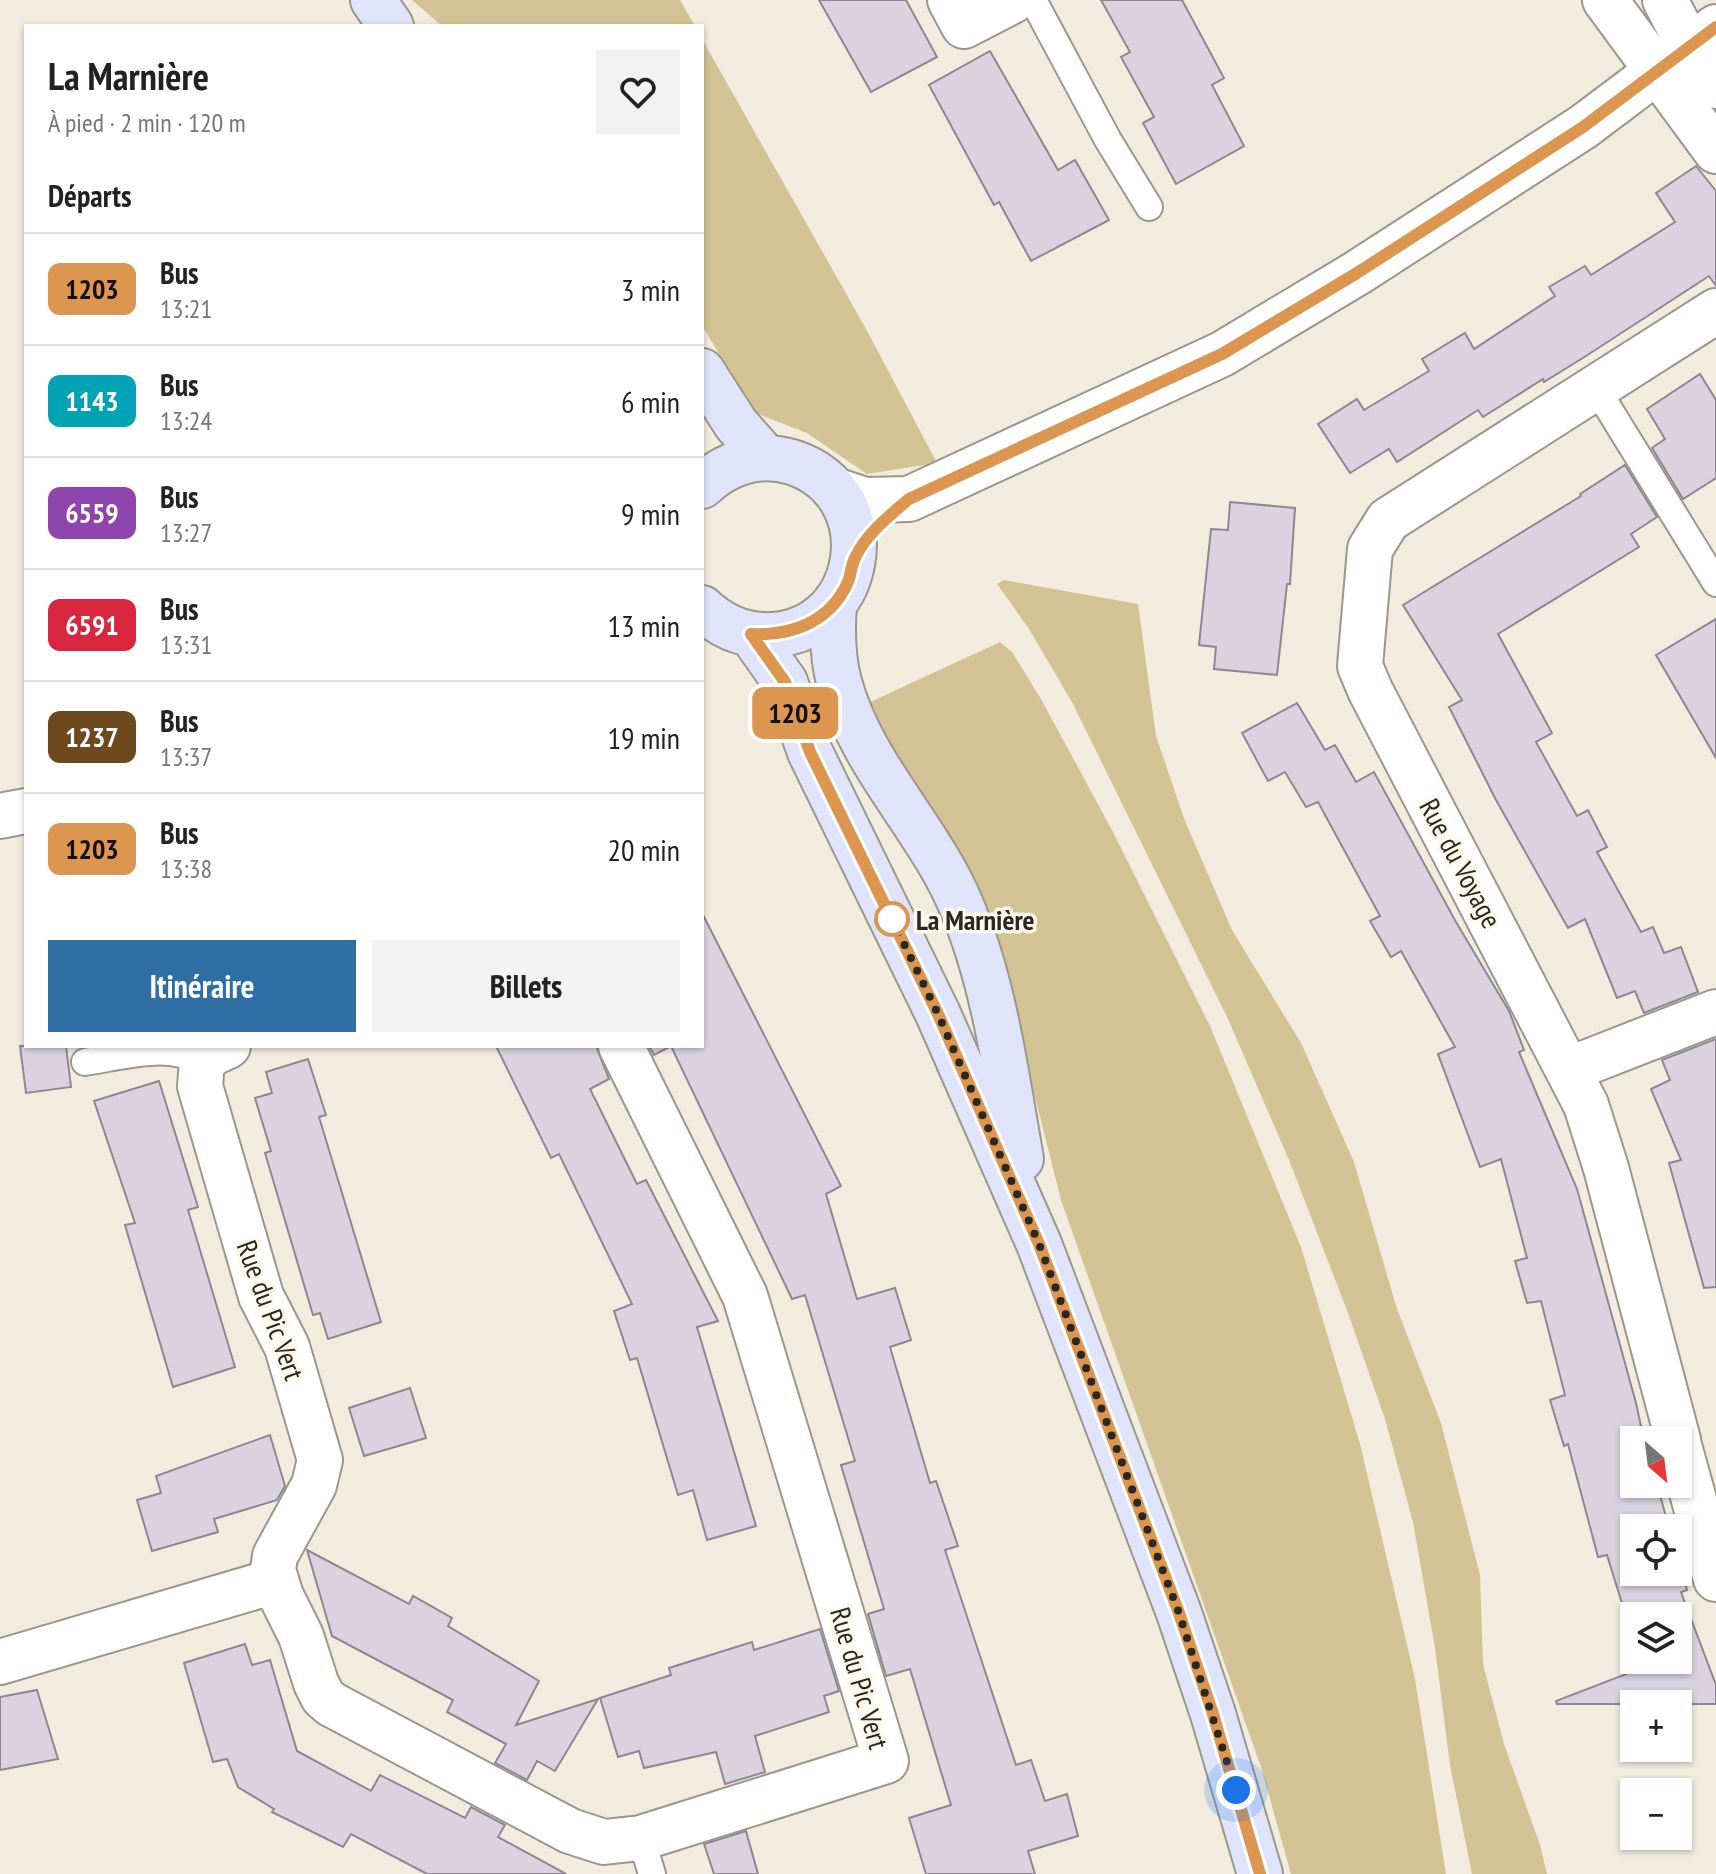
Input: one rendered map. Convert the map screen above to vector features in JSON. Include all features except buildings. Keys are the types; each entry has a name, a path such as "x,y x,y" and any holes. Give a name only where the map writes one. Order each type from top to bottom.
{"main road":[{"path":"373,0 390,24"},
{"path":"704,374 736,424 766,458"},
{"path":"704,485 729,467 746,460 766,458 805,466 835,490 852,522 854,560 847,583 834,604 820,617 788,633 718,621"},
{"path":"834,604 834,659 844,697 868,749 927,839 962,906 998,1035 1039,1244"},
{"path":"718,621 785,682 810,752 938,1014 1039,1244 1179,1613 1218,1728 1260,1874"}],"street":[{"path":"950,0 964,26 1014,0"},
{"path":"1605,0 1688,49 1716,86"},
{"path":"1665,0 1688,49 1716,151"},
{"path":"854,560 870,535 909,499 1222,354 1357,273 1583,127 1688,49"},
{"name":"Rue du Voyage","path":"1674,1426 1606,1168 1586,1105 1360,666 1370,549 1388,520 1716,311"},
{"path":"835,490 865,500 909,499"},
{"path":"0,816 24,811"},
{"path":"1570,1069 1716,1012"},
{"name":"Rue du Pic Vert","path":"215,1054 200,1086 206,1115 261,1296 287,1347 320,1460 314,1485 275,1556 275,1581 301,1636 323,1697 570,1831 646,1856 886,1761 745,1296 622,1048"},
{"name":"Rue du Voyage","path":"1692,1495 1710,1538 1708,1556 1716,1579"},
{"path":"0,1662 275,1581"}],"lane":[{"path":"1033,0 1108,140 1149,207"},
{"path":"1596,388 1716,583"},
{"path":"85,1062 170,1052 215,1054"}],"shaded area":[{"path":"412,0 680,0 694,24 440,24"},
{"path":"704,43 865,327 937,463 867,474 807,433 753,412 704,328"},
{"path":"1004,580 1138,604 1156,736 1185,821 1232,930 1301,1043 1354,1162 1397,1309 1441,1423 1480,1575 1483,1664 1504,1744 1540,1845 1547,1874 1472,1874 1450,1765 1435,1648 1413,1522 1385,1419 1348,1313 1289,1160 1228,1019 1073,704 1029,629 997,584"},
{"path":"1000,642 1012,652 1041,699 1113,832 1210,1026 1301,1247 1360,1444 1415,1679 1446,1874 1291,1874 1261,1767 1061,1200 1013,1010 868,703"}],"bus line":[{"name":"1203","path":"1260,1874 1213,1714 1179,1613 1039,1244 938,1014 810,752 785,682 751,634 788,633 820,617 841,594 854,560 870,535 909,499 1222,354 1357,273 1583,127 1716,27"}],"place":[{"name":"La Marnière","path":"892,919"}],"route":[{"path":"892,919 938,1014 1039,1244 1179,1613 1236,1790"}]}
